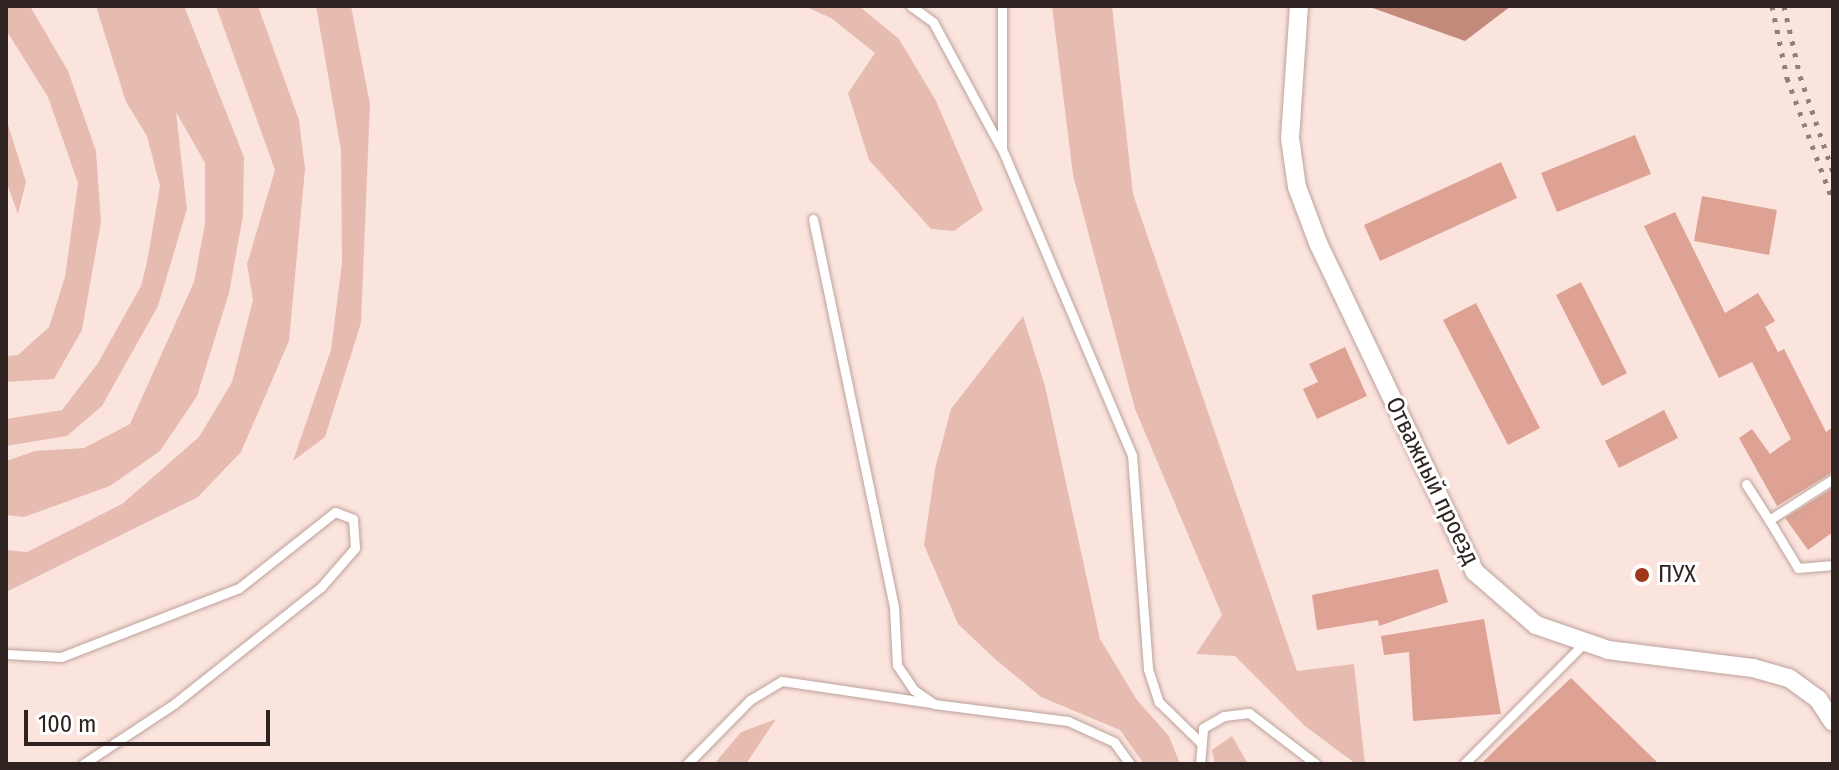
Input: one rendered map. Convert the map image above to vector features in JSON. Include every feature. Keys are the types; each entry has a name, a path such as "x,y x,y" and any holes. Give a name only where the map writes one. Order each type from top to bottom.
{"street":[{"name":"Отважный проезд","path":"1299,6 1291,160 1318,243 1475,572 1536,625 1583,644 1789,678 1818,699 1833,722"}],"lane":[{"path":"911,6 933,22 1002,149 1132,455 1148,669 1159,702 1201,743"},
{"path":"1002,6 1002,149"},
{"path":"813,219 894,607 897,665 914,690 934,704"},
{"path":"1769,520 1833,479"},
{"path":"1746,484 1798,568 1833,565"},
{"path":"6,654 61,657 224,594 239,588 335,512 353,519 355,548 321,587 174,704 83,764"},
{"path":"1464,764 1583,644"},
{"path":"687,764 750,700 782,681 1068,721 1114,742 1130,764"},
{"path":"1200,764 1203,728 1224,716 1249,713 1316,764"}],"shaded area":[{"path":"6,6 30,6 68,71 96,151 101,222 82,330 54,379 6,382 6,356 18,355 49,327 65,277 78,183 48,97 6,30"},
{"path":"96,6 184,6 244,157 243,216 229,293 197,396 160,451 110,486 24,517 6,515 6,461 35,451 84,448 130,424 194,282 205,224 205,163 176,112 187,209 158,306 102,406 67,436 6,446 6,419 62,410 98,363 141,286 147,262 160,186 147,136 126,102"},
{"path":"216,6 258,6 299,120 305,169 289,341 241,452 198,497 8,591 6,550 27,552 122,504 199,437 232,382 253,300 247,264 275,170"},
{"path":"316,6 351,6 370,104 361,323 325,437 293,461 331,350 342,263 341,150"},
{"path":"804,6 859,6 899,39 936,101 983,210 954,231 931,229 869,160 848,93 875,53 831,18"},
{"path":"1052,6 1112,6 1133,194 1297,671 1354,664 1365,764 1356,764 1305,726 1235,656 1196,654 1222,615 1135,409 1073,175"},
{"path":"1367,6 1511,6 1465,41"},
{"path":"6,118 26,182 18,214 6,181"},
{"path":"1023,316 1045,386 1100,639 1137,700 1169,736 1180,764 1144,764 1120,730 1041,697 995,659 958,624 924,545 935,469 951,409"},
{"path":"776,719 746,764 714,764 741,732"},
{"path":"1232,736 1248,764 1215,764 1212,750"}],"building":[{"path":"1635,135 1651,174 1557,212 1541,173"},
{"path":"1501,162 1517,198 1380,261 1364,225"},
{"path":"1702,196 1777,210 1769,255 1694,241"},
{"path":"1675,212 1725,313 1758,293 1775,321 1765,327 1778,352 1784,349 1826,432 1833,427 1833,472 1777,506 1739,438 1752,429 1770,454 1791,439 1752,362 1719,378 1644,226"},
{"path":"1581,282 1627,373 1602,386 1556,295"},
{"path":"1476,303 1540,428 1508,445 1443,320"},
{"path":"1345,347 1367,396 1317,419 1303,389 1318,382 1309,364"},
{"path":"1664,410 1678,438 1619,468 1605,441"},
{"path":"1833,488 1833,532 1808,550 1785,518"},
{"path":"1438,569 1448,602 1379,626 1378,620 1317,630 1312,595"},
{"path":"1484,619 1501,714 1413,721 1409,652 1384,655 1381,636"},
{"path":"1571,678 1659,764 1481,764 1504,741"}],"railway":[{"path":"1772,6 1787,78 1833,202"},
{"path":"1784,6 1800,76 1833,172"}],"place":[{"name":"ПУХ","path":"1642,575"}]}
